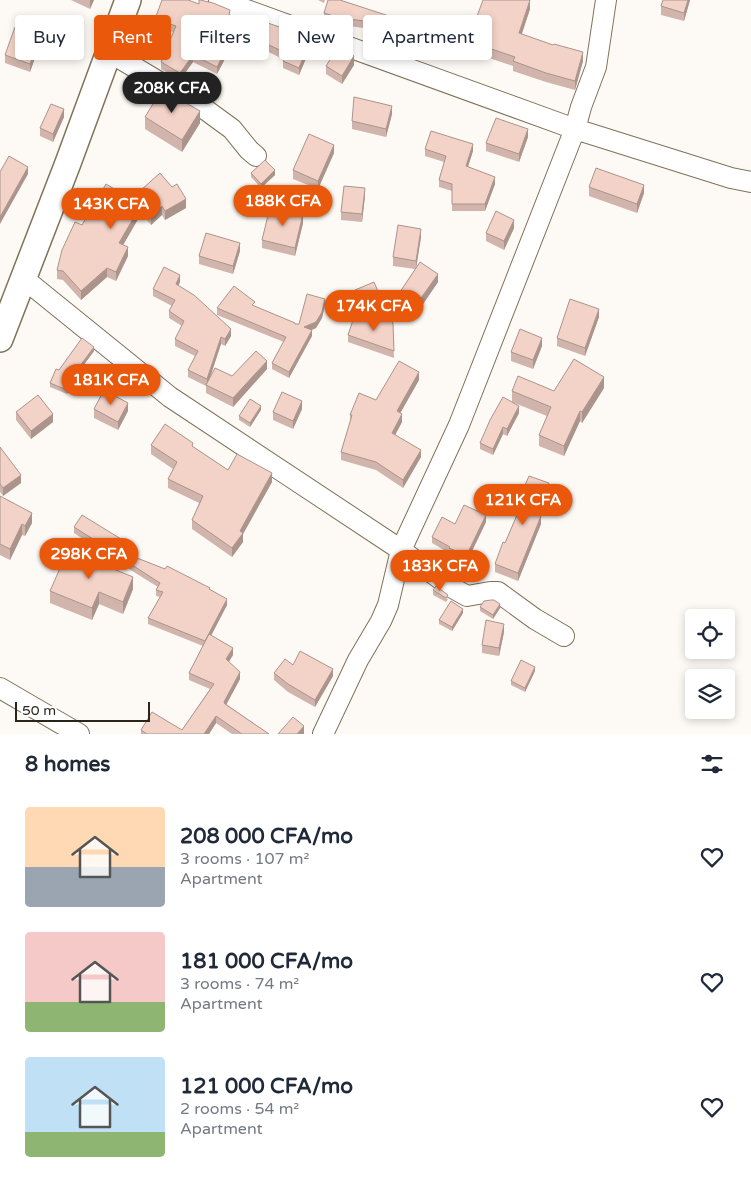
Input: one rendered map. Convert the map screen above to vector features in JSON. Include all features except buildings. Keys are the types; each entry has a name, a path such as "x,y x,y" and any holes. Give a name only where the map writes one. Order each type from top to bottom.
{"street":[{"path":"123,15 128,0"},
{"path":"219,0 575,128 731,178 751,182"},
{"path":"322,734 358,660 388,605 401,550 459,425 575,128 596,67 606,0"},
{"path":"0,339 106,60"},
{"path":"122,60 206,110 232,128 256,156"},
{"path":"23,278 170,397 401,550 451,587 467,596 498,592 564,636"},
{"path":"0,688 79,734"}]}
